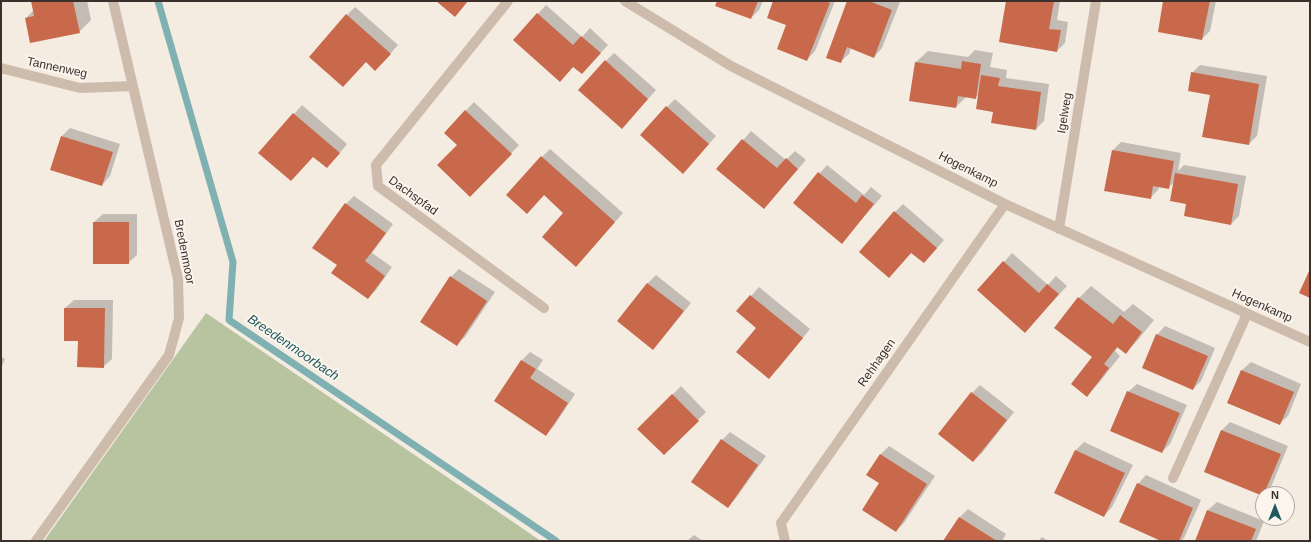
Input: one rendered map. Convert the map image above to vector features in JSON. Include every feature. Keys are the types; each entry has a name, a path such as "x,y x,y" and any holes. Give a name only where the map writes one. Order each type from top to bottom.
{"street":[{"name":"Bredenmoor","path":"36,541 169,355 179,318 178,279 113,1"},
{"name":"Dachspfad","path":"508,1 376,166 378,186 544,308"},
{"name":"Hogenkamp","path":"625,1 731,66 1005,204 1310,342"},
{"name":"Igelweg","path":"1058,229 1096,1"},
{"name":"Tannenweg","path":"1,68 80,88 133,86"},
{"name":"Rehhagen","path":"785,541 781,523 1005,204"},
{"path":"1173,478 1247,314"}],"green space":[{"path":"206,313 541,541 44,541"}],"building":[{"path":"31,1 73,1 80,33 30,43 25,18 34,16"},
{"path":"436,1 468,1 455,17"},
{"path":"717,1 758,1 751,19 715,6"},
{"path":"773,1 824,1 830,3 807,61 777,49 786,25 767,18"},
{"path":"847,1 869,1 892,10 874,58 847,47 841,63 826,58"},
{"path":"1006,1 1054,1 1049,29 1061,30 1057,52 999,42"},
{"path":"1163,1 1210,1 1202,40 1158,32"},
{"path":"537,13 573,45 581,36 601,53 582,74 573,67 560,82 513,40"},
{"path":"346,14 391,54 375,71 366,62 343,87 309,57"},
{"path":"605,60 648,99 622,129 578,90"},
{"path":"962,61 981,64 976,99 958,96 956,108 909,101 915,62 961,69"},
{"path":"1191,72 1259,84 1249,145 1202,137 1210,95 1188,91"},
{"path":"981,75 1000,78 998,86 1041,92 1036,130 991,123 993,112 976,109"},
{"path":"666,106 709,144 683,174 640,135"},
{"path":"465,110 512,154 470,197 437,165 457,145 444,133"},
{"path":"293,113 340,153 327,168 313,157 291,181 258,153"},
{"path":"61,136 113,152 102,186 50,170"},
{"path":"742,139 777,168 786,158 798,169 764,209 716,169"},
{"path":"1112,150 1174,161 1169,189 1153,186 1151,199 1104,191"},
{"path":"541,156 615,222 576,267 542,237 563,213 544,195 527,214 506,195"},
{"path":"818,172 856,203 862,195 874,204 842,244 793,203"},
{"path":"1175,173 1238,184 1231,225 1184,216 1186,204 1170,201"},
{"path":"345,203 386,233 365,261 385,276 368,299 331,273 337,265 312,248"},
{"path":"894,211 937,248 924,263 911,253 889,278 859,252"},
{"path":"93,222 129,222 129,264 93,264"},
{"path":"1003,261 1039,293 1047,284 1059,294 1025,333 977,290"},
{"path":"1310,269 1310,298 1299,293"},
{"path":"450,276 487,301 457,346 420,322"},
{"path":"647,283 684,311 653,350 617,321"},
{"path":"750,295 803,338 769,379 736,352 756,328 736,311"},
{"path":"1078,297 1113,324 1120,315 1142,332 1126,354 1117,347 1104,364 1109,368 1087,397 1071,384 1092,357 1054,328"},
{"path":"64,308 105,308 104,368 77,367 78,341 64,341"},
{"path":"1156,334 1208,356 1193,390 1142,368"},
{"path":"521,360 536,369 530,378 568,403 546,436 494,401"},
{"path":"1241,370 1294,392 1280,425 1227,403"},
{"path":"1127,391 1180,413 1162,453 1110,431"},
{"path":"971,392 1007,420 973,462 938,434"},
{"path":"672,394 699,421 664,455 637,429"},
{"path":"1221,430 1281,454 1267,486 1255,486 1255,493 1204,472"},
{"path":"721,439 758,465 728,508 691,482"},
{"path":"1075,450 1125,473 1104,517 1054,493"},
{"path":"880,454 927,484 896,532 862,510 879,483 866,475"},
{"path":"1137,483 1193,508 1179,541 1161,541 1119,522"},
{"path":"1207,510 1256,529 1251,541 1195,541"},
{"path":"959,517 997,541 943,541"}],"waterway":[{"name":"Breedenmoorbach","path":"158,1 233,262 229,320 556,541"}]}
